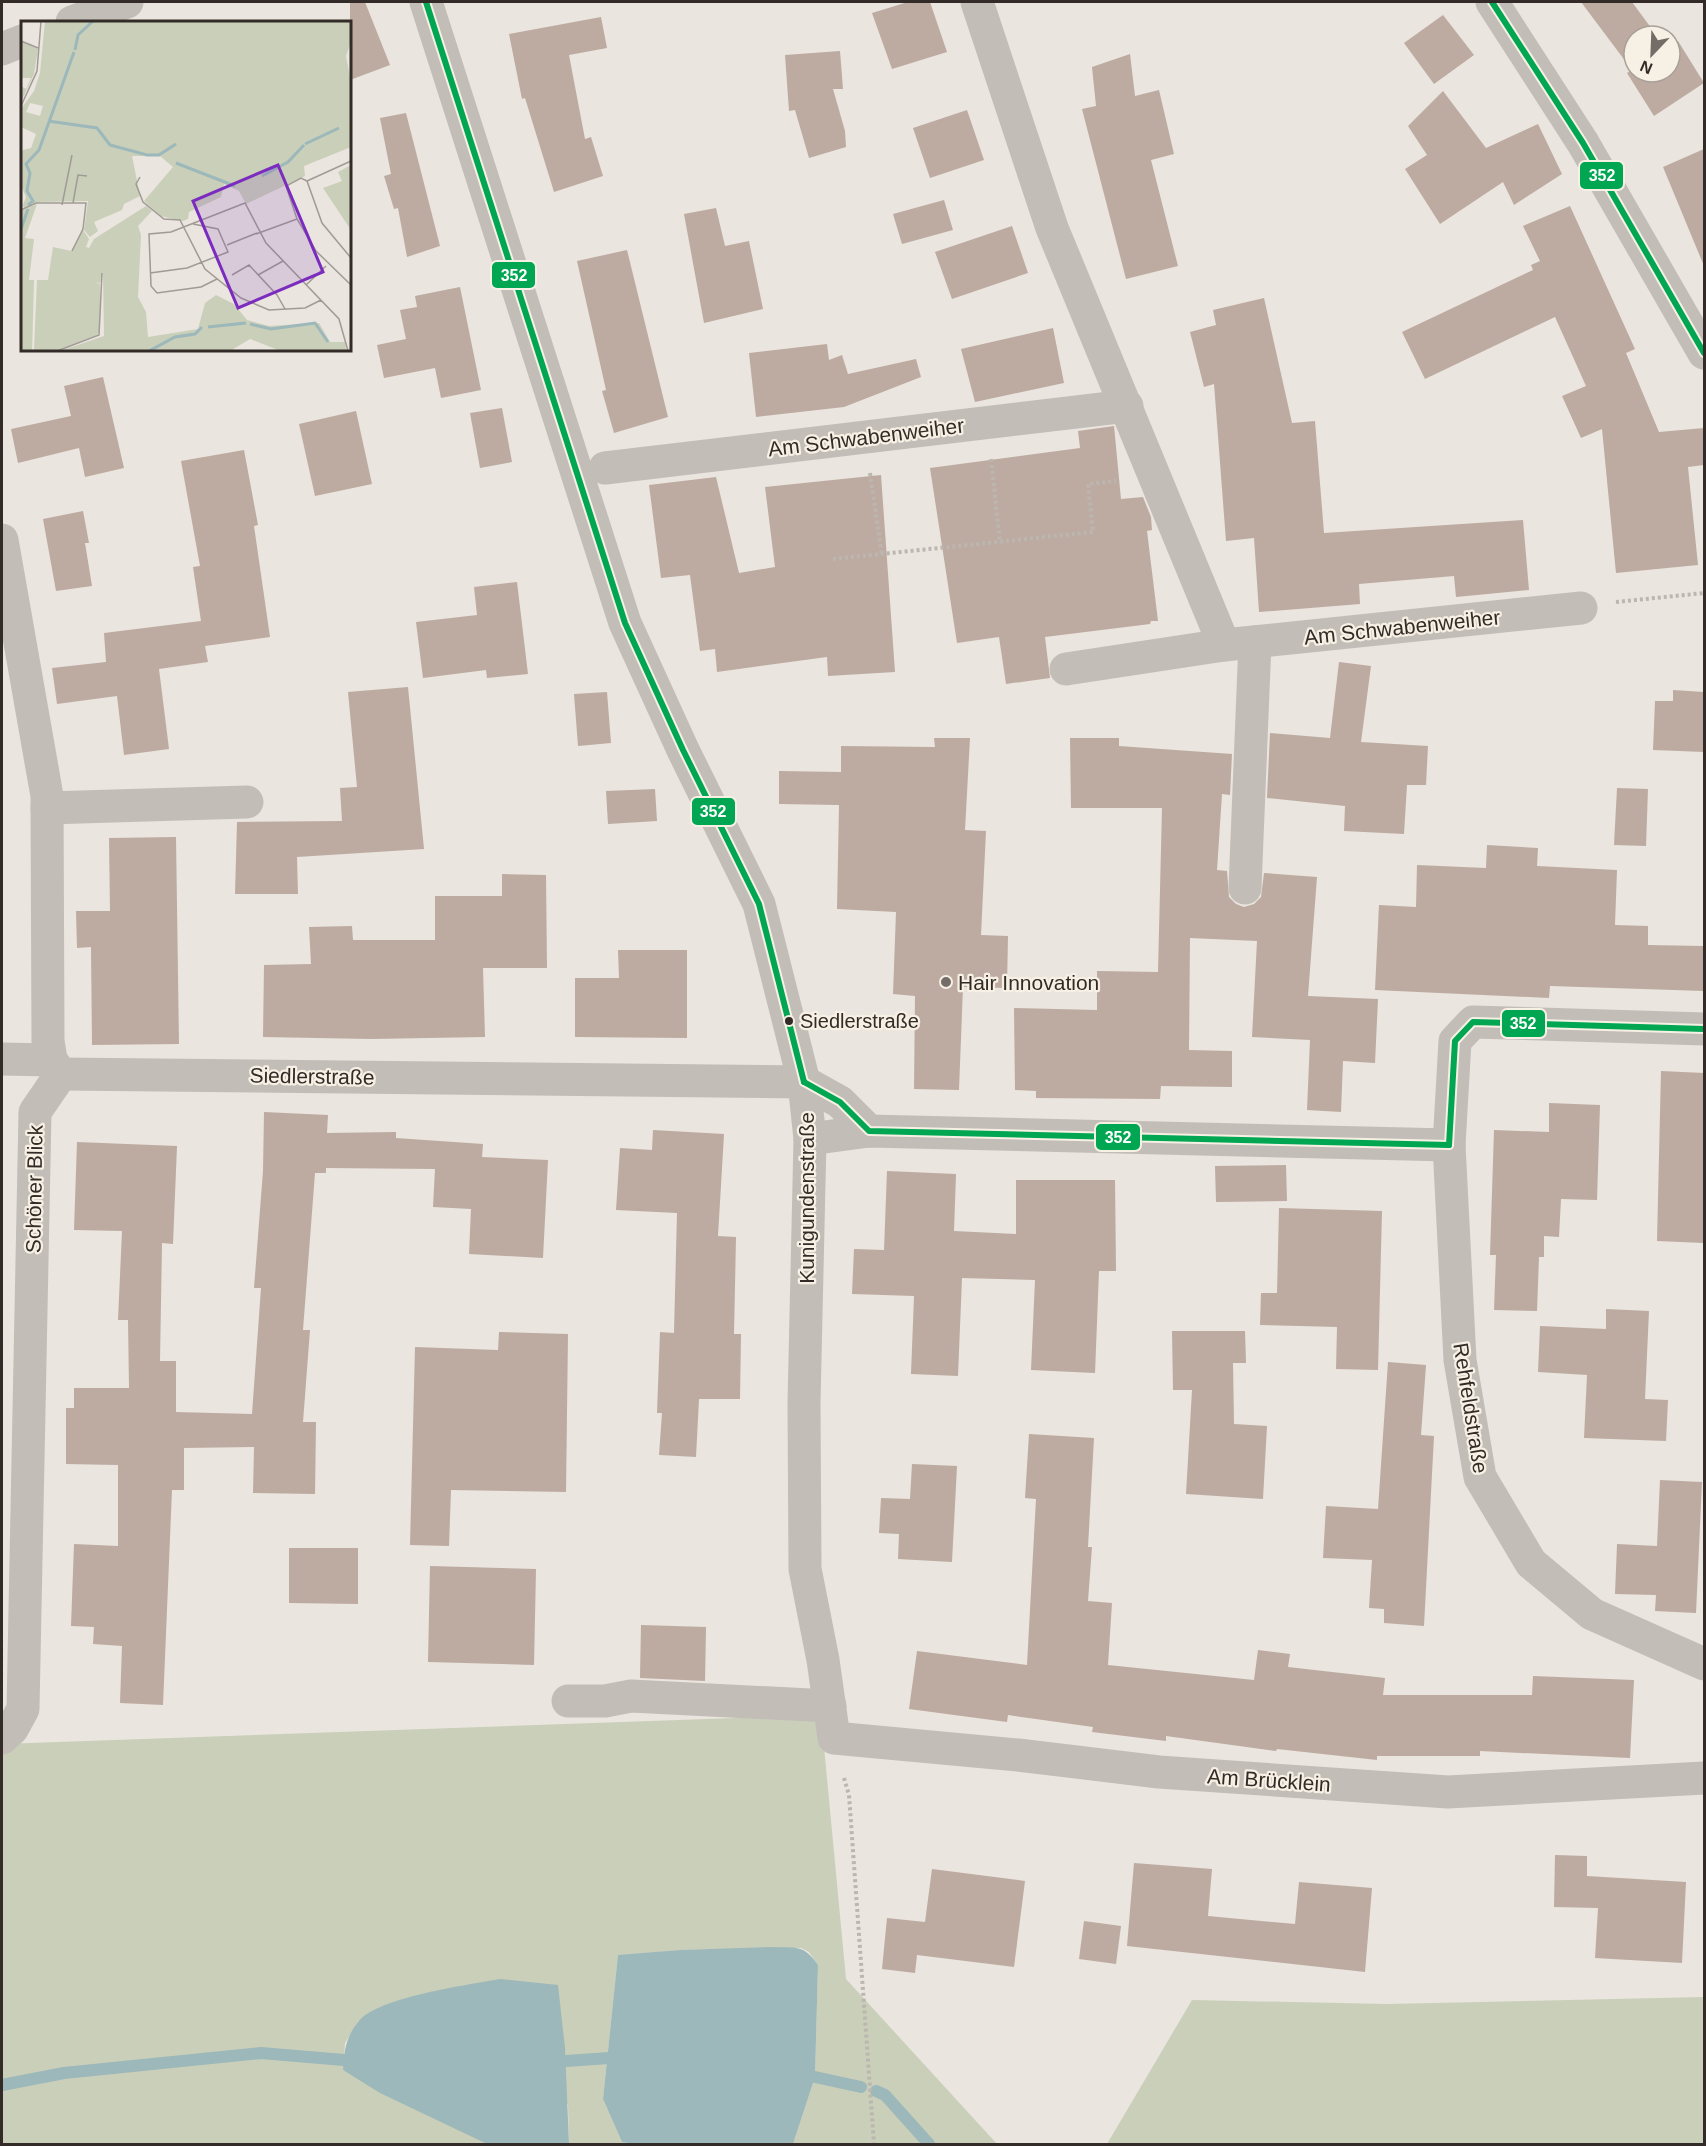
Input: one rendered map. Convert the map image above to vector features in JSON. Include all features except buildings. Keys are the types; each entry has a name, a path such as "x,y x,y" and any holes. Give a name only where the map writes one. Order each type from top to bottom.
{"street":[{"path":"75,21 127,2"},
{"name":"Kunigundenstraße","path":"426,2 625,623 683,750 759,904 804,1082 810,1138 804,1403 805,1569 834,1738"},
{"path":"977,2 1052,228 1156,477 1239,644 1245,888"},
{"path":"1492,2 1583,144 1704,353"},
{"path":"2,49 21,41"},
{"name":"Am Schwabenweiher","path":"605,468 1127,406"},
{"path":"2,540 48,796 48,1041 56,1067"},
{"name":"Am Schwabenweiher","path":"1066,669 1239,644 1581,608"},
{"path":"47,808 246,802"},
{"name":"Rehfeldstraße","path":"1704,1029 1473,1022 1455,1041 1449,1145 1460,1360 1480,1477 1531,1563 1592,1614 1704,1664"},
{"name":"Siedlerstraße","path":"2,1059 56,1067 804,1082 840,1102 869,1131"},
{"name":"Schöner Blick","path":"2,1738 12,1729 23,1709 35,1112 56,1067"},
{"path":"810,1138 869,1131 1449,1145"},
{"path":"568,1701 604,1701 631,1696 830,1706"},
{"name":"Am Brücklein","path":"834,1738 1018,1755 1159,1772 1448,1792 1704,1778"}],"path":[{"path":"987,422 1000,543"},
{"path":"865,437 882,555"},
{"path":"833,559 1093,532 1088,484 1156,477"},
{"path":"1581,608 1631,599 1704,593"},
{"path":"834,1738 849,1795 873,2145"}],"green space":[{"path":"821,1715 846,1979 997,2144 793,2144 815,2077 818,1965 809,1952 801,1948 680,1950 618,1956 603,2099 622,2142 632,2144 569,2144 568,2104 359,2020 345,2043 343,2070 487,2144 2,2144 2,1744"},
{"path":"1704,1997 1704,2144 1107,2144 1192,2000 1387,2004"}],"water":[{"path":"772,1947 798,1948 808,1953 818,1965 815,2077 793,2144 632,2144 622,2142 603,2099 618,1955"},
{"path":"500,1979 558,1985 565,2048 569,2144 487,2144 380,2093 343,2070 348,2039 358,2022 368,2013 424,1993"}],"waterway":[{"path":"2,2085 64,2073 261,2053 344,2060"},
{"path":"566,2061 609,2058"},
{"path":"815,2077 861,2087"},
{"path":"876,2091 885,2095 929,2144"}],"transit line":[{"name":"352","path":"426,2 625,623 683,750 759,904 804,1082"},
{"name":"352","path":"1492,2 1583,143 1704,353"},
{"name":"352","path":"1449,1145 1455,1041 1473,1022 1704,1029"},
{"name":"352","path":"804,1082 840,1102 869,1131 1449,1145"}],"place":[{"name":"Hair Innovation","path":"946,982"},
{"name":"Siedlerstraße","path":"789,1021"}]}
